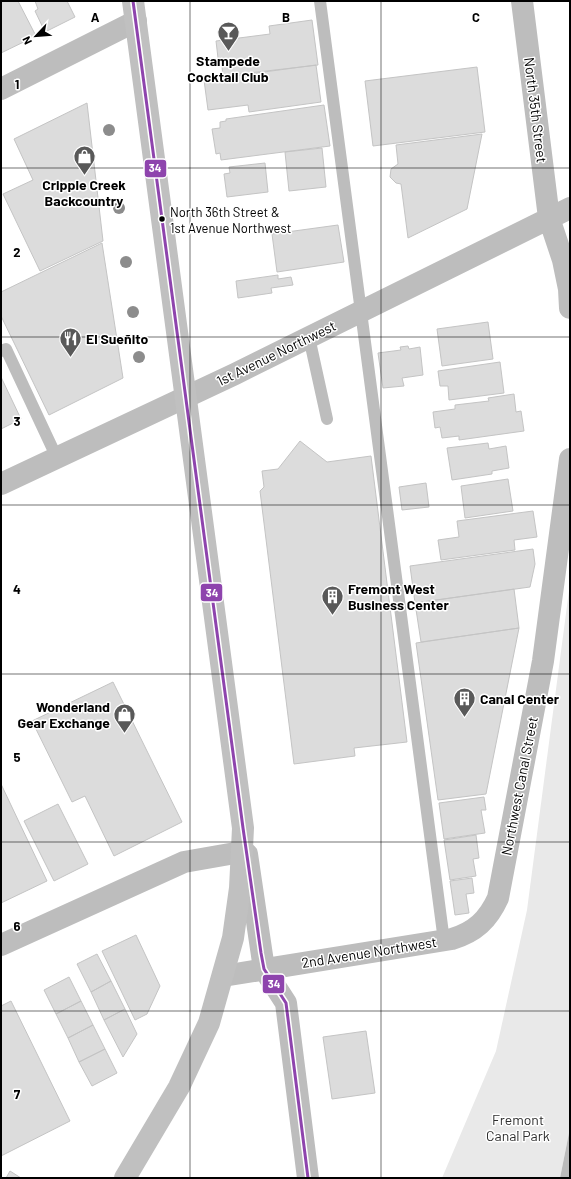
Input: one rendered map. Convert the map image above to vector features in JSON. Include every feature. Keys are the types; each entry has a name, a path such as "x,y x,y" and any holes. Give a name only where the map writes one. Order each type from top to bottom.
{"main road":[{"path":"124,1178 179,1087 209,1023 233,938 240,888 243,828 134,11"}],"street":[{"name":"North 35th Street","path":"522,1 549,218"},
{"path":"1,90 134,11"},
{"name":"1st Avenue Northwest","path":"1,484 186,397 570,208"},
{"path":"549,218 563,260 569,289 570,308"},
{"name":"Northwest Canal Street","path":"498,898 543,661 570,459"},
{"path":"243,828 264,969 286,1003 308,1178"},
{"path":"1,945 184,862 241,852"},
{"name":"2nd Avenue Northwest","path":"223,976 444,941 464,935 476,929 489,915 498,898"}],"lane":[{"path":"320,1 444,941"},
{"path":"309,337 327,419"},
{"path":"1,351 6,349 57,458"}],"green space":[{"name":"Fremont Canal Park","path":"570,583 570,1128 560,1178 442,1178 496,1051 527,910"}],"shaded area":[{"path":"570,1128 570,1178 560,1178"}],"building":[{"path":"1,1 18,1 36,36 1,53"},
{"path":"35,1 67,1 75,17 45,32 35,11 38,9"},
{"path":"312,20 318,65 223,76 221,58 218,58 216,41 270,34 269,26"},
{"path":"316,65 321,102 249,112 248,105 208,110 204,80"},
{"path":"477,67 485,132 373,146 365,81"},
{"path":"87,103 103,241 40,271 3,194 33,180 14,139"},
{"path":"324,105 330,146 221,160 220,153 216,154 212,129 220,128 220,122 226,121 226,119"},
{"path":"482,134 467,209 408,238 401,184 396,183 390,177 391,169 398,164 396,145"},
{"path":"322,148 326,187 289,191 285,152"},
{"path":"265,163 268,192 227,197 224,174 230,173 229,167"},
{"path":"338,225 344,262 277,272 272,234"},
{"path":"102,243 123,378 49,415 1,316 1,292"},
{"path":"278,275 278,279 291,277 293,285 271,288 272,293 238,298 236,281"},
{"path":"488,322 493,359 442,366 437,329"},
{"path":"408,346 409,349 420,347 423,375 402,378 404,386 383,388 378,353 401,350 400,347"},
{"path":"500,362 504,393 449,400 448,386 440,386 438,371"},
{"path":"1,377 21,419 1,429"},
{"path":"514,394 516,412 521,411 524,431 459,440 459,436 442,438 440,427 435,428 433,412 455,409 455,405 489,401 488,398"},
{"name":"Fremont West Business Center","path":"300,441 327,462 371,456 407,742 354,748 355,756 294,764 260,491 264,487 262,471 278,469"},
{"path":"488,443 489,449 506,446 509,468 492,471 492,474 452,480 447,448"},
{"path":"508,479 513,511 465,518 461,486"},
{"path":"426,483 429,507 402,510 399,487"},
{"path":"533,511 537,537 514,540 515,550 441,560 438,540 459,537 457,521"},
{"path":"533,549 535,564 530,587 415,603 410,566"},
{"path":"514,589 519,628 421,642 415,603"},
{"name":"Canal Center","path":"519,628 486,794 438,800 416,643"},
{"path":"113,682 182,822 114,856 85,796 72,802 32,721"},
{"path":"1,784 47,881 1,903"},
{"path":"484,797 486,810 481,810 485,833 444,839 439,803"},
{"path":"58,804 88,864 54,881 24,821"},
{"path":"476,835 479,858 473,859 476,876 450,880 444,840"},
{"path":"472,878 474,893 466,894 469,913 455,915 450,881"},
{"path":"136,935 160,986 147,1014 135,1020 102,951"},
{"path":"97,954 111,981 91,992 77,964"},
{"path":"69,977 81,1001 56,1014 44,990"},
{"path":"111,981 125,1009 104,1020 91,992"},
{"path":"11,1001 70,1121 1,1156 1,1006"},
{"path":"81,1001 93,1025 68,1038 56,1014"},
{"path":"125,1009 137,1034 123,1057 104,1020"},
{"path":"93,1025 105,1049 79,1062 68,1038"},
{"path":"366,1031 375,1093 332,1099 323,1037"},
{"path":"105,1049 117,1073 92,1086 79,1062"},
{"path":"10,1171 21,1178 6,1178"}],"transit line":[{"name":"34","path":"133,1 261,953 264,969 286,1003 308,1178"}],"place":[{"name":"Stampede Cocktail Club","path":"228,52"},
{"name":"Cripple Creek Backcountry","path":"84,176"},
{"name":"North 36th Street & 1st Avenue Northwest","path":"162,219"},
{"name":"El Sueñito","path":"71,358"},
{"name":"Fremont West Business Center","path":"333,616"},
{"name":"Canal Center","path":"464,718"},
{"name":"Wonderland Gear Exchange","path":"125,734"}]}
